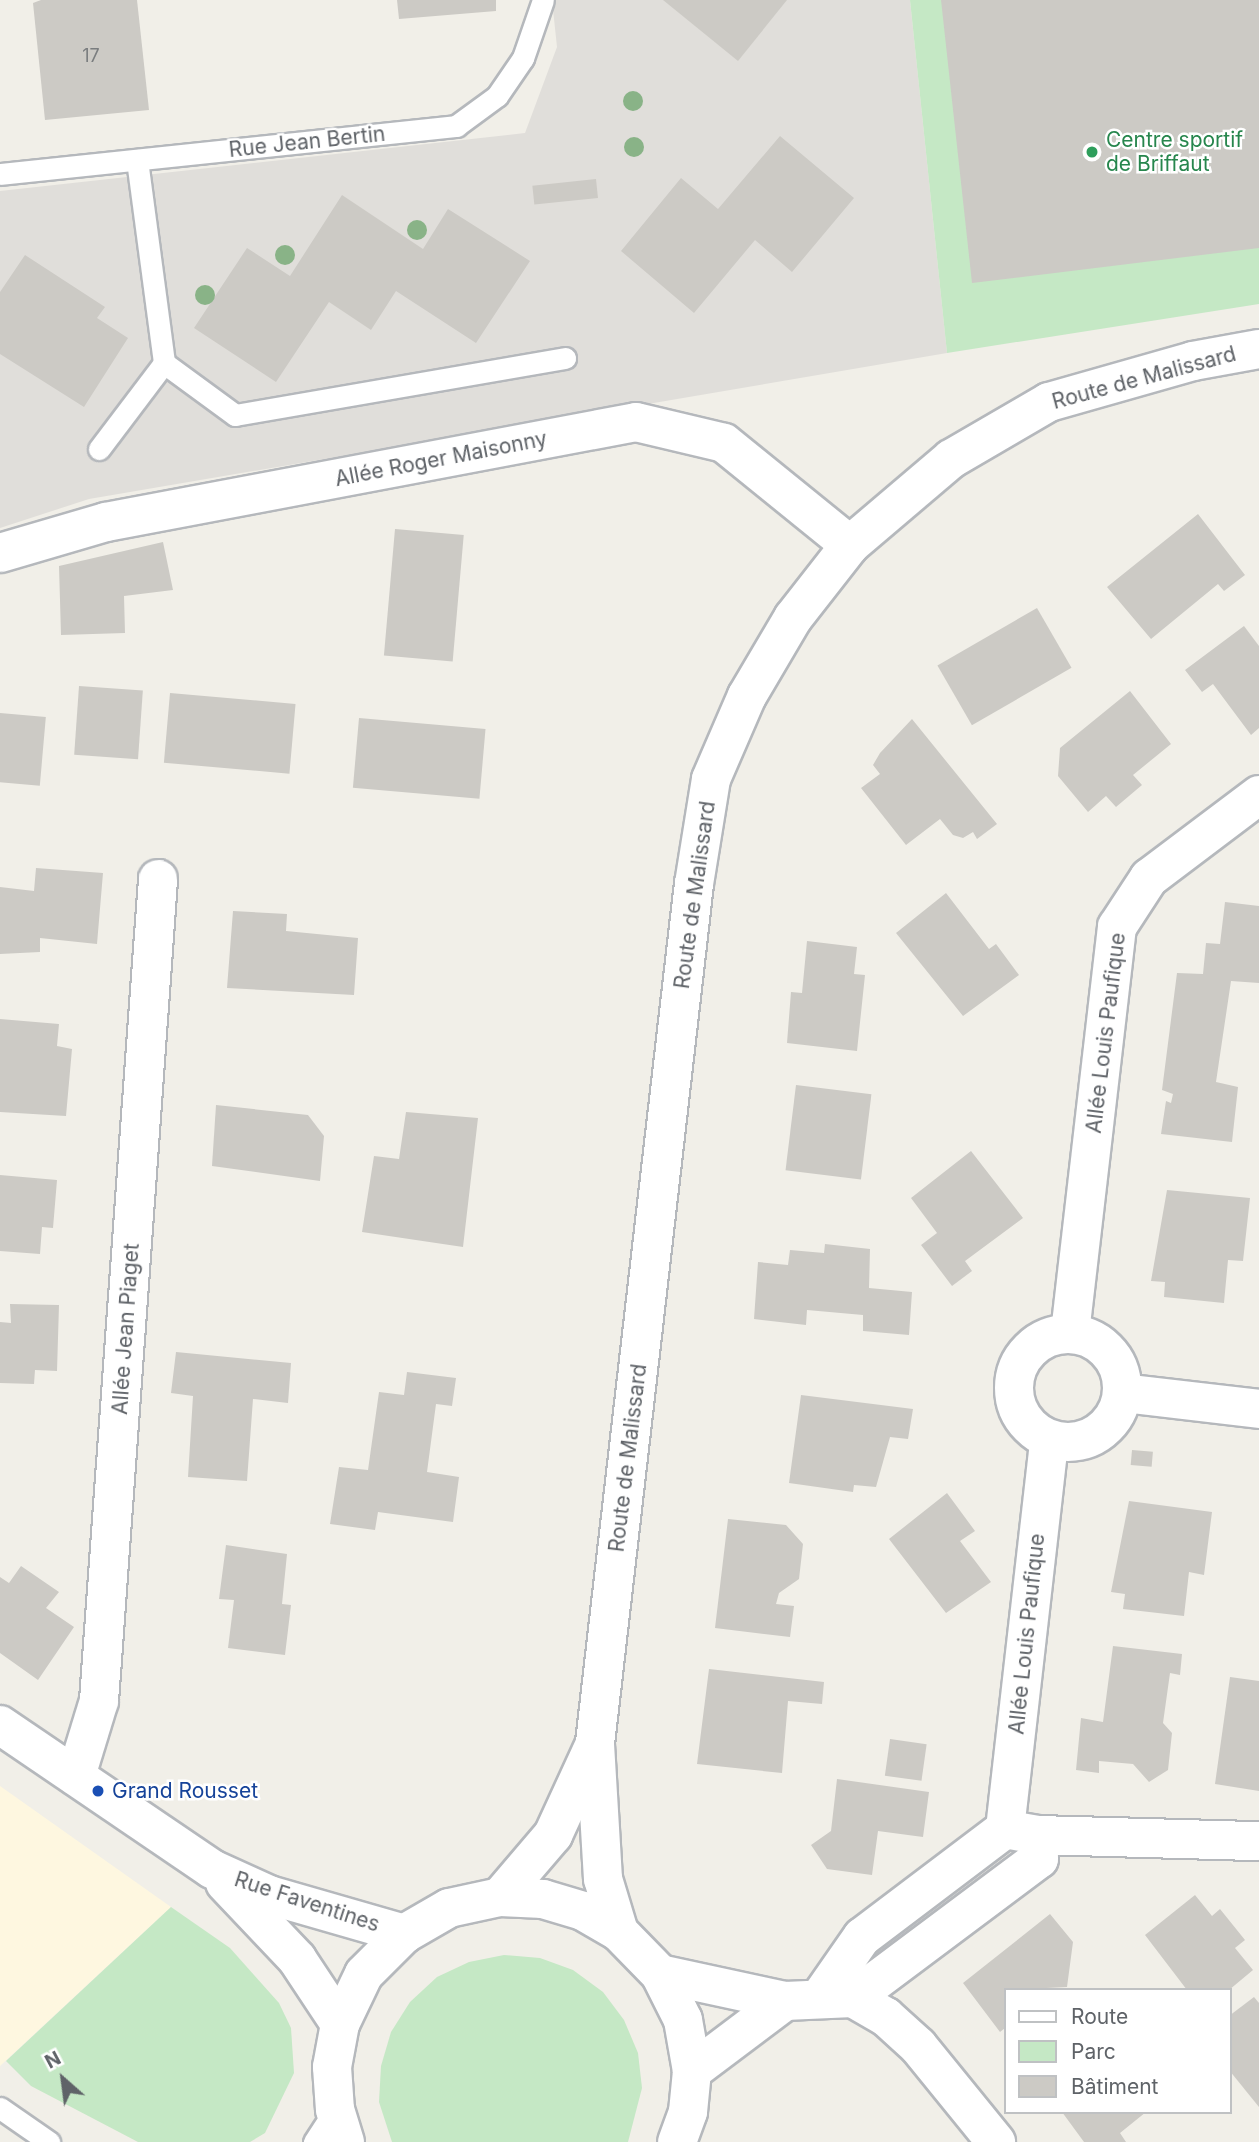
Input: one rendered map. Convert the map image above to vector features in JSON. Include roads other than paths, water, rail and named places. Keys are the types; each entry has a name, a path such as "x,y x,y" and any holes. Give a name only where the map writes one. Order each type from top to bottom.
{"street":[{"name":"Route de Malissard","path":"619,1932 603,1879 595,1743 692,898 711,779 747,696 786,629 850,545 951,459 1049,402 1193,361 1259,349"},
{"name":"Allée Roger Maisonny","path":"0,553 106,522 636,422 724,443 850,545"},
{"name":"Allée Louis Paufique","path":"1070,1333 1117,927 1149,878 1259,795"},
{"name":"Allée Jean Piaget","path":"76,1776 99,1701 159,879"},
{"path":"1070,1333 1097,1341 1116,1360 1123,1393 1116,1416 1091,1439 1049,1440 1021,1416 1014,1388 1022,1360 1043,1339 1070,1333"},
{"path":"1123,1393 1259,1409"},
{"name":"Allée Louis Paufique","path":"692,2071 723,2043 820,1998 1039,1859 1021,1832 1049,1440"},
{"name":"Rue Faventines","path":"0,1725 212,1869 269,1895 404,1934"},
{"name":"Route de Malissard","path":"500,1897 553,1835 595,1743"},
{"path":"1021,1832 1259,1841"},
{"name":"Rue Faventines","path":"212,1869 297,1959 340,2024"},
{"path":"340,2126 332,2067 340,2024 364,1974 404,1934 449,1908 500,1897 543,1899 583,1911 619,1932 660,1974 683,2020 692,2071 691,2132"},
{"path":"660,1974 820,1998 886,2017 918,2046 996,2142"}],"lane":[{"name":"Rue Jean Bertin","path":"0,174 456,126 496,96 523,58 543,0"},
{"path":"99,449 164,363 137,160"},
{"path":"164,363 235,415 565,358"},
{"path":"0,2108 49,2142"},
{"path":"314,2142 340,2126"}],"place":[{"name":"Centre sportif de Briffaut","path":"1092,152"},
{"name":"Grand Rousset","path":"98,1791"}]}
